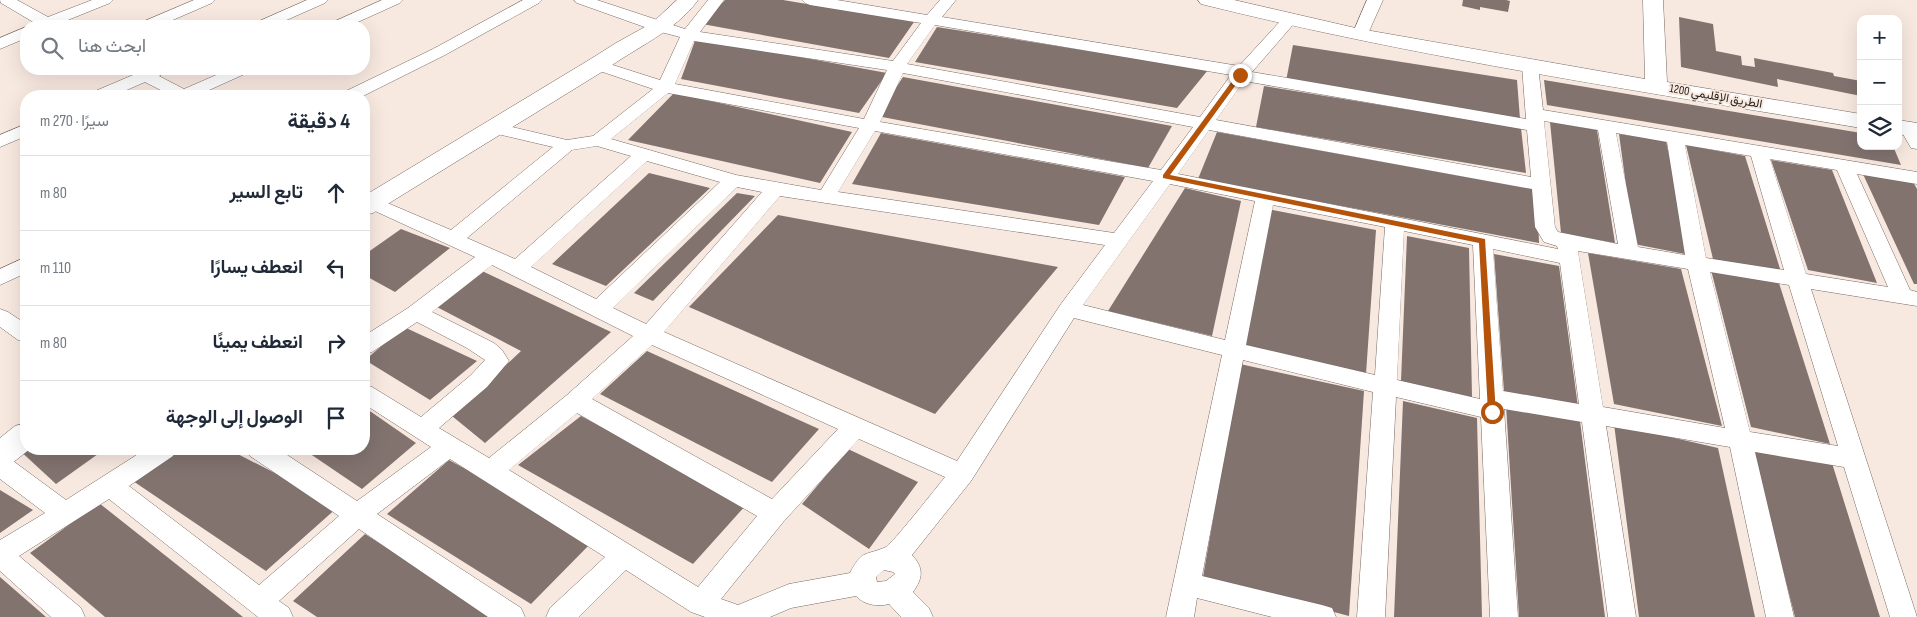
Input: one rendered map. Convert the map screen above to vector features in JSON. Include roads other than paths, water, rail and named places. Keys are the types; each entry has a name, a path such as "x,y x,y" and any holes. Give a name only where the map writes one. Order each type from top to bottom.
{"street":[{"path":"6,0 38,20"},
{"path":"58,20 105,0"},
{"path":"160,20 207,0"},
{"path":"275,20 320,0"},
{"path":"350,20 395,0"},
{"path":"362,90 440,52 534,0"},
{"path":"582,0 608,4 658,27 689,35 897,67 1541,185"},
{"path":"370,201 495,128 658,27 688,0"},
{"path":"598,141 665,87 689,35 716,0"},
{"path":"810,0 872,5 931,20 1241,73 1535,120 1606,126 1917,178"},
{"path":"826,197 870,125 897,67 948,0"},
{"path":"1208,0 1360,35 1530,66 1656,86"},
{"path":"1360,35 1374,0"},
{"name":"الطريق الإقليمي 1200","path":"1653,0 1656,86 1857,120"},
{"path":"892,559 962,474 1069,308 1241,73 1290,19"},
{"path":"0,44 20,35"},
{"path":"597,65 665,87 1165,177 1483,241 1568,250 1628,251 1909,298"},
{"path":"1530,66 1546,232 1568,250 1622,617"},
{"path":"110,90 138,75"},
{"path":"152,75 175,90"},
{"path":"197,90 230,75"},
{"path":"1606,126 1628,251"},
{"path":"495,128 566,145 598,141 733,180 775,189 1119,240"},
{"path":"0,142 20,133"},
{"path":"1675,137 1697,263 1780,617"},
{"path":"452,240 566,145"},
{"path":"1759,152 1795,279 1855,459 1904,617"},
{"path":"517,268 643,155"},
{"path":"1844,166 1909,298"},
{"path":"598,310 733,180"},
{"path":"491,471 575,401 650,334 775,189"},
{"path":"1180,617 1265,198"},
{"path":"370,205 517,268 598,310 962,474"},
{"path":"1371,617 1395,224"},
{"path":"1483,241 1504,617"},
{"path":"370,342 416,313 488,257"},
{"path":"0,278 20,267"},
{"path":"1069,308 1385,387 1492,405 1593,415 1855,459"},
{"path":"416,313 484,347 496,355 498,361 479,381 422,429"},
{"path":"0,317 20,330"},
{"path":"370,397 701,603 738,617 790,596 861,582"},
{"path":"575,401 775,513"},
{"path":"701,603 775,513 856,426"},
{"path":"0,455 20,440"},
{"path":"110,486 270,609 358,514 449,446"},
{"path":"71,617 0,554 110,486 155,455"},
{"path":"268,455 511,617"},
{"path":"0,465 64,513"},
{"path":"560,617 624,555"},
{"path":"885,558 892,559 904,566 909,578 908,585 899,596 883,600 875,599 868,595 861,582 865,569 870,563 885,558"},
{"path":"1187,584 1322,617"},
{"path":"899,596 919,617"}]}
